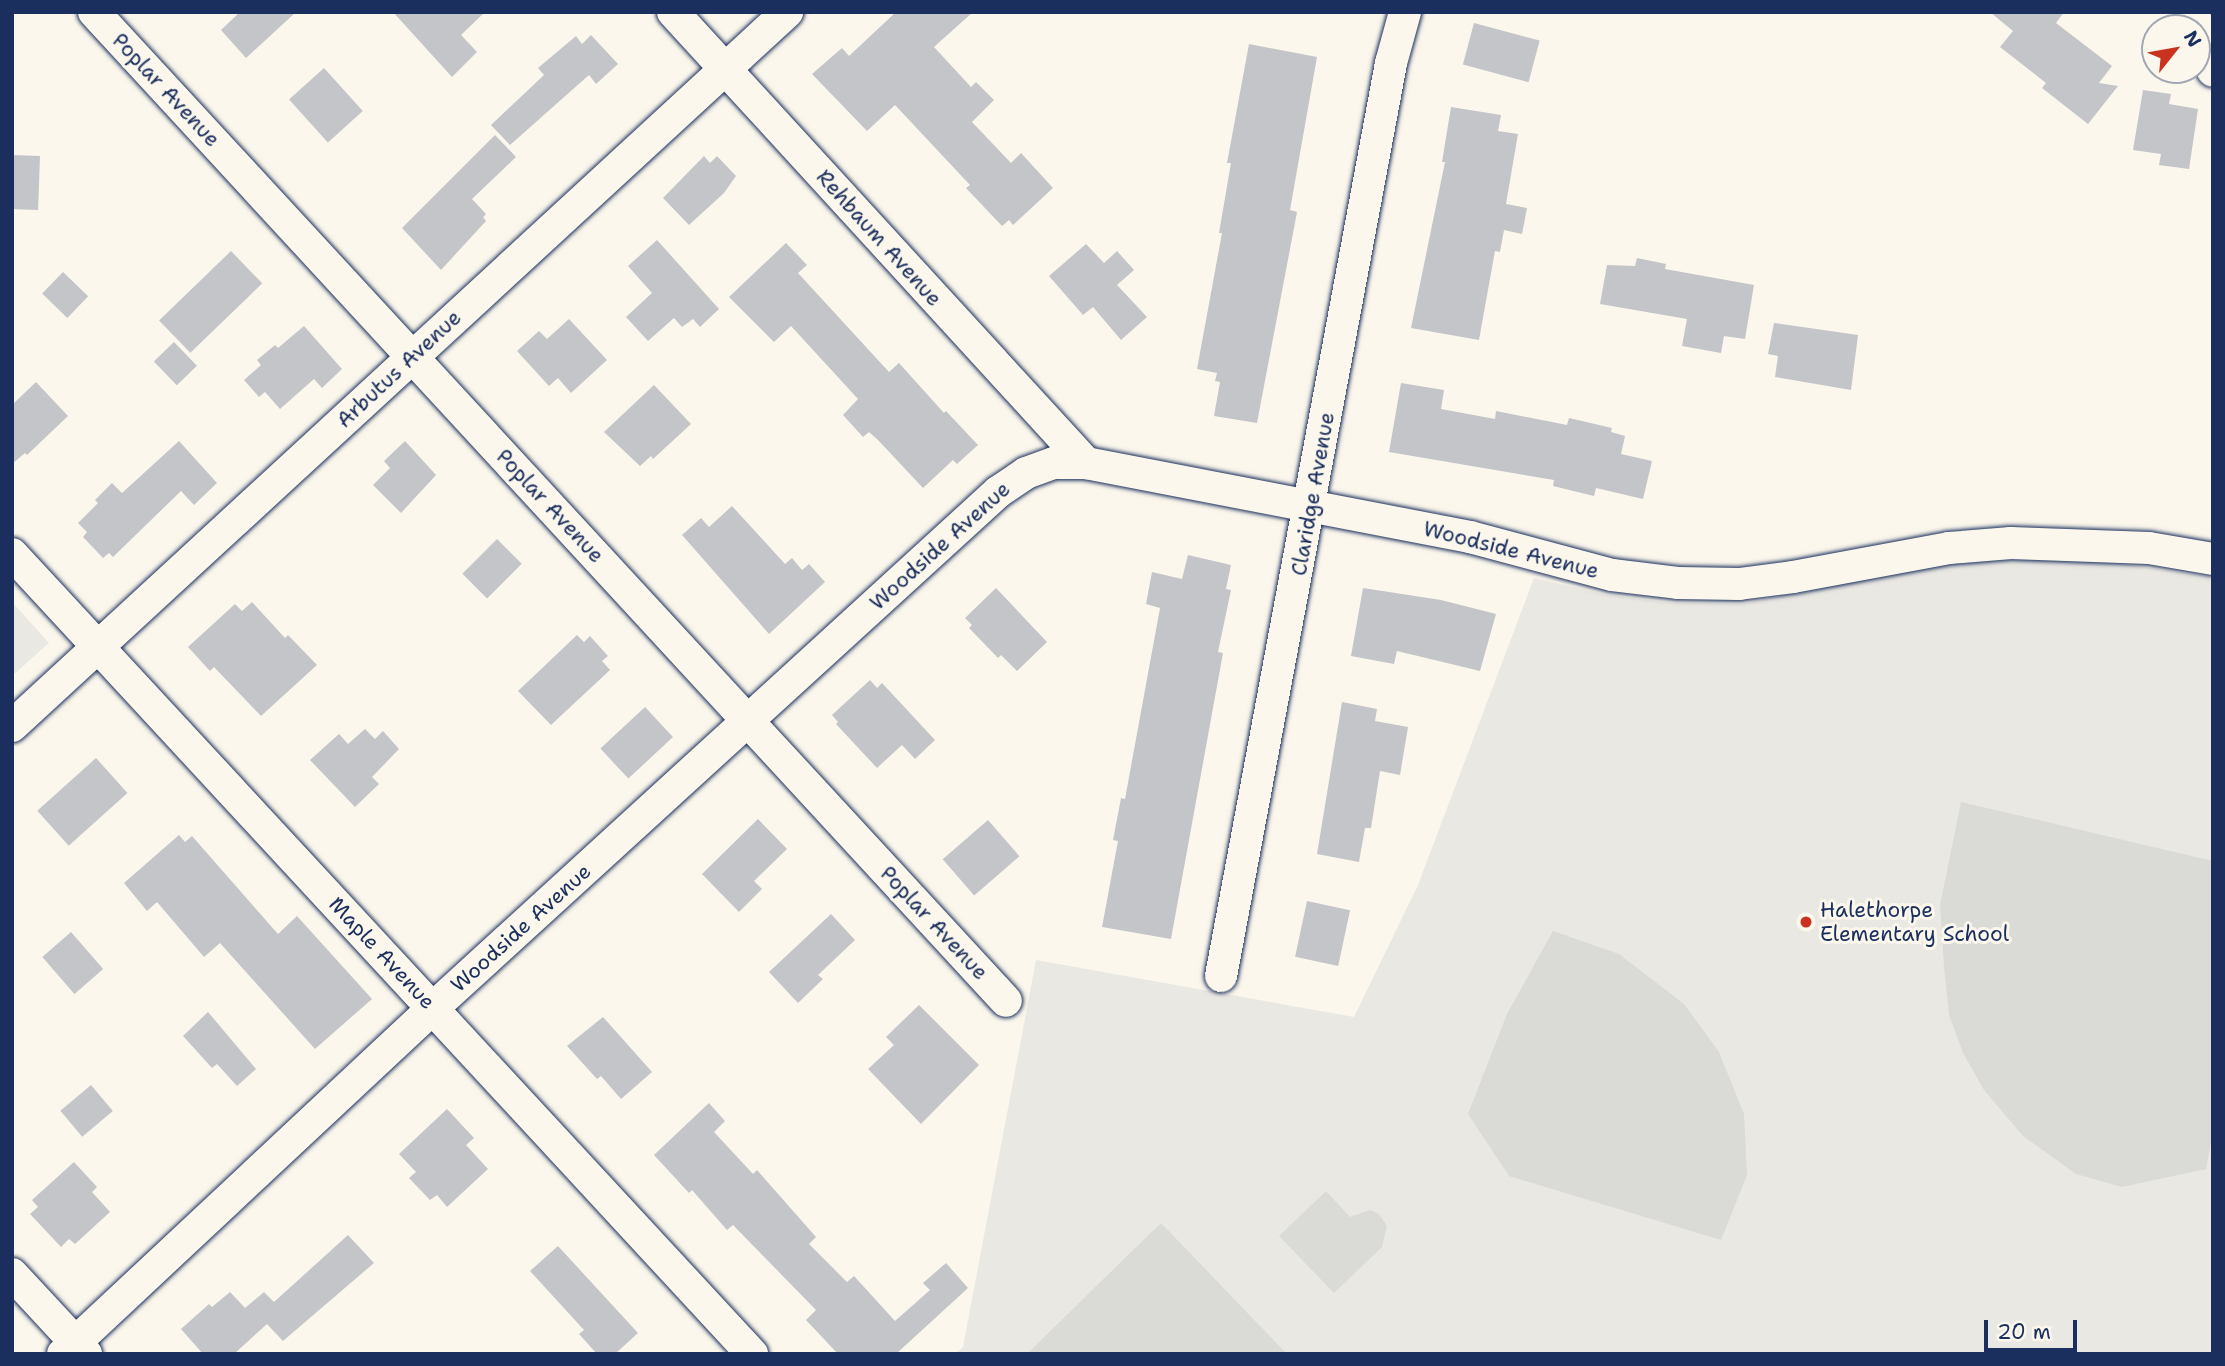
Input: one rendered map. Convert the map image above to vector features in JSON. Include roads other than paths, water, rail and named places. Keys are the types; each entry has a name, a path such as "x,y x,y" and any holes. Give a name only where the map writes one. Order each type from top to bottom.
{"street":[{"name":"Poplar Avenue","path":"94,12 1006,1001"},
{"name":"Rehbaum Avenue","path":"673,12 1086,463"},
{"name":"Arbutus Avenue","path":"12,726 787,12"},
{"name":"Claridge Avenue","path":"1222,976 1391,63 1405,12"},
{"path":"2193,12 2213,71"},
{"name":"Woodside Avenue","path":"74,1350 433,1008 998,492 1026,473 1054,463 1086,463 1470,537 1612,575 1678,583 1739,584 1950,548 2011,543 2149,548 2213,559"},
{"name":"Maple Avenue","path":"12,554 752,1354"},
{"path":"12,1274 74,1350"}],"place":[{"name":"Halethorpe Elementary School","path":"1806,922"}]}
